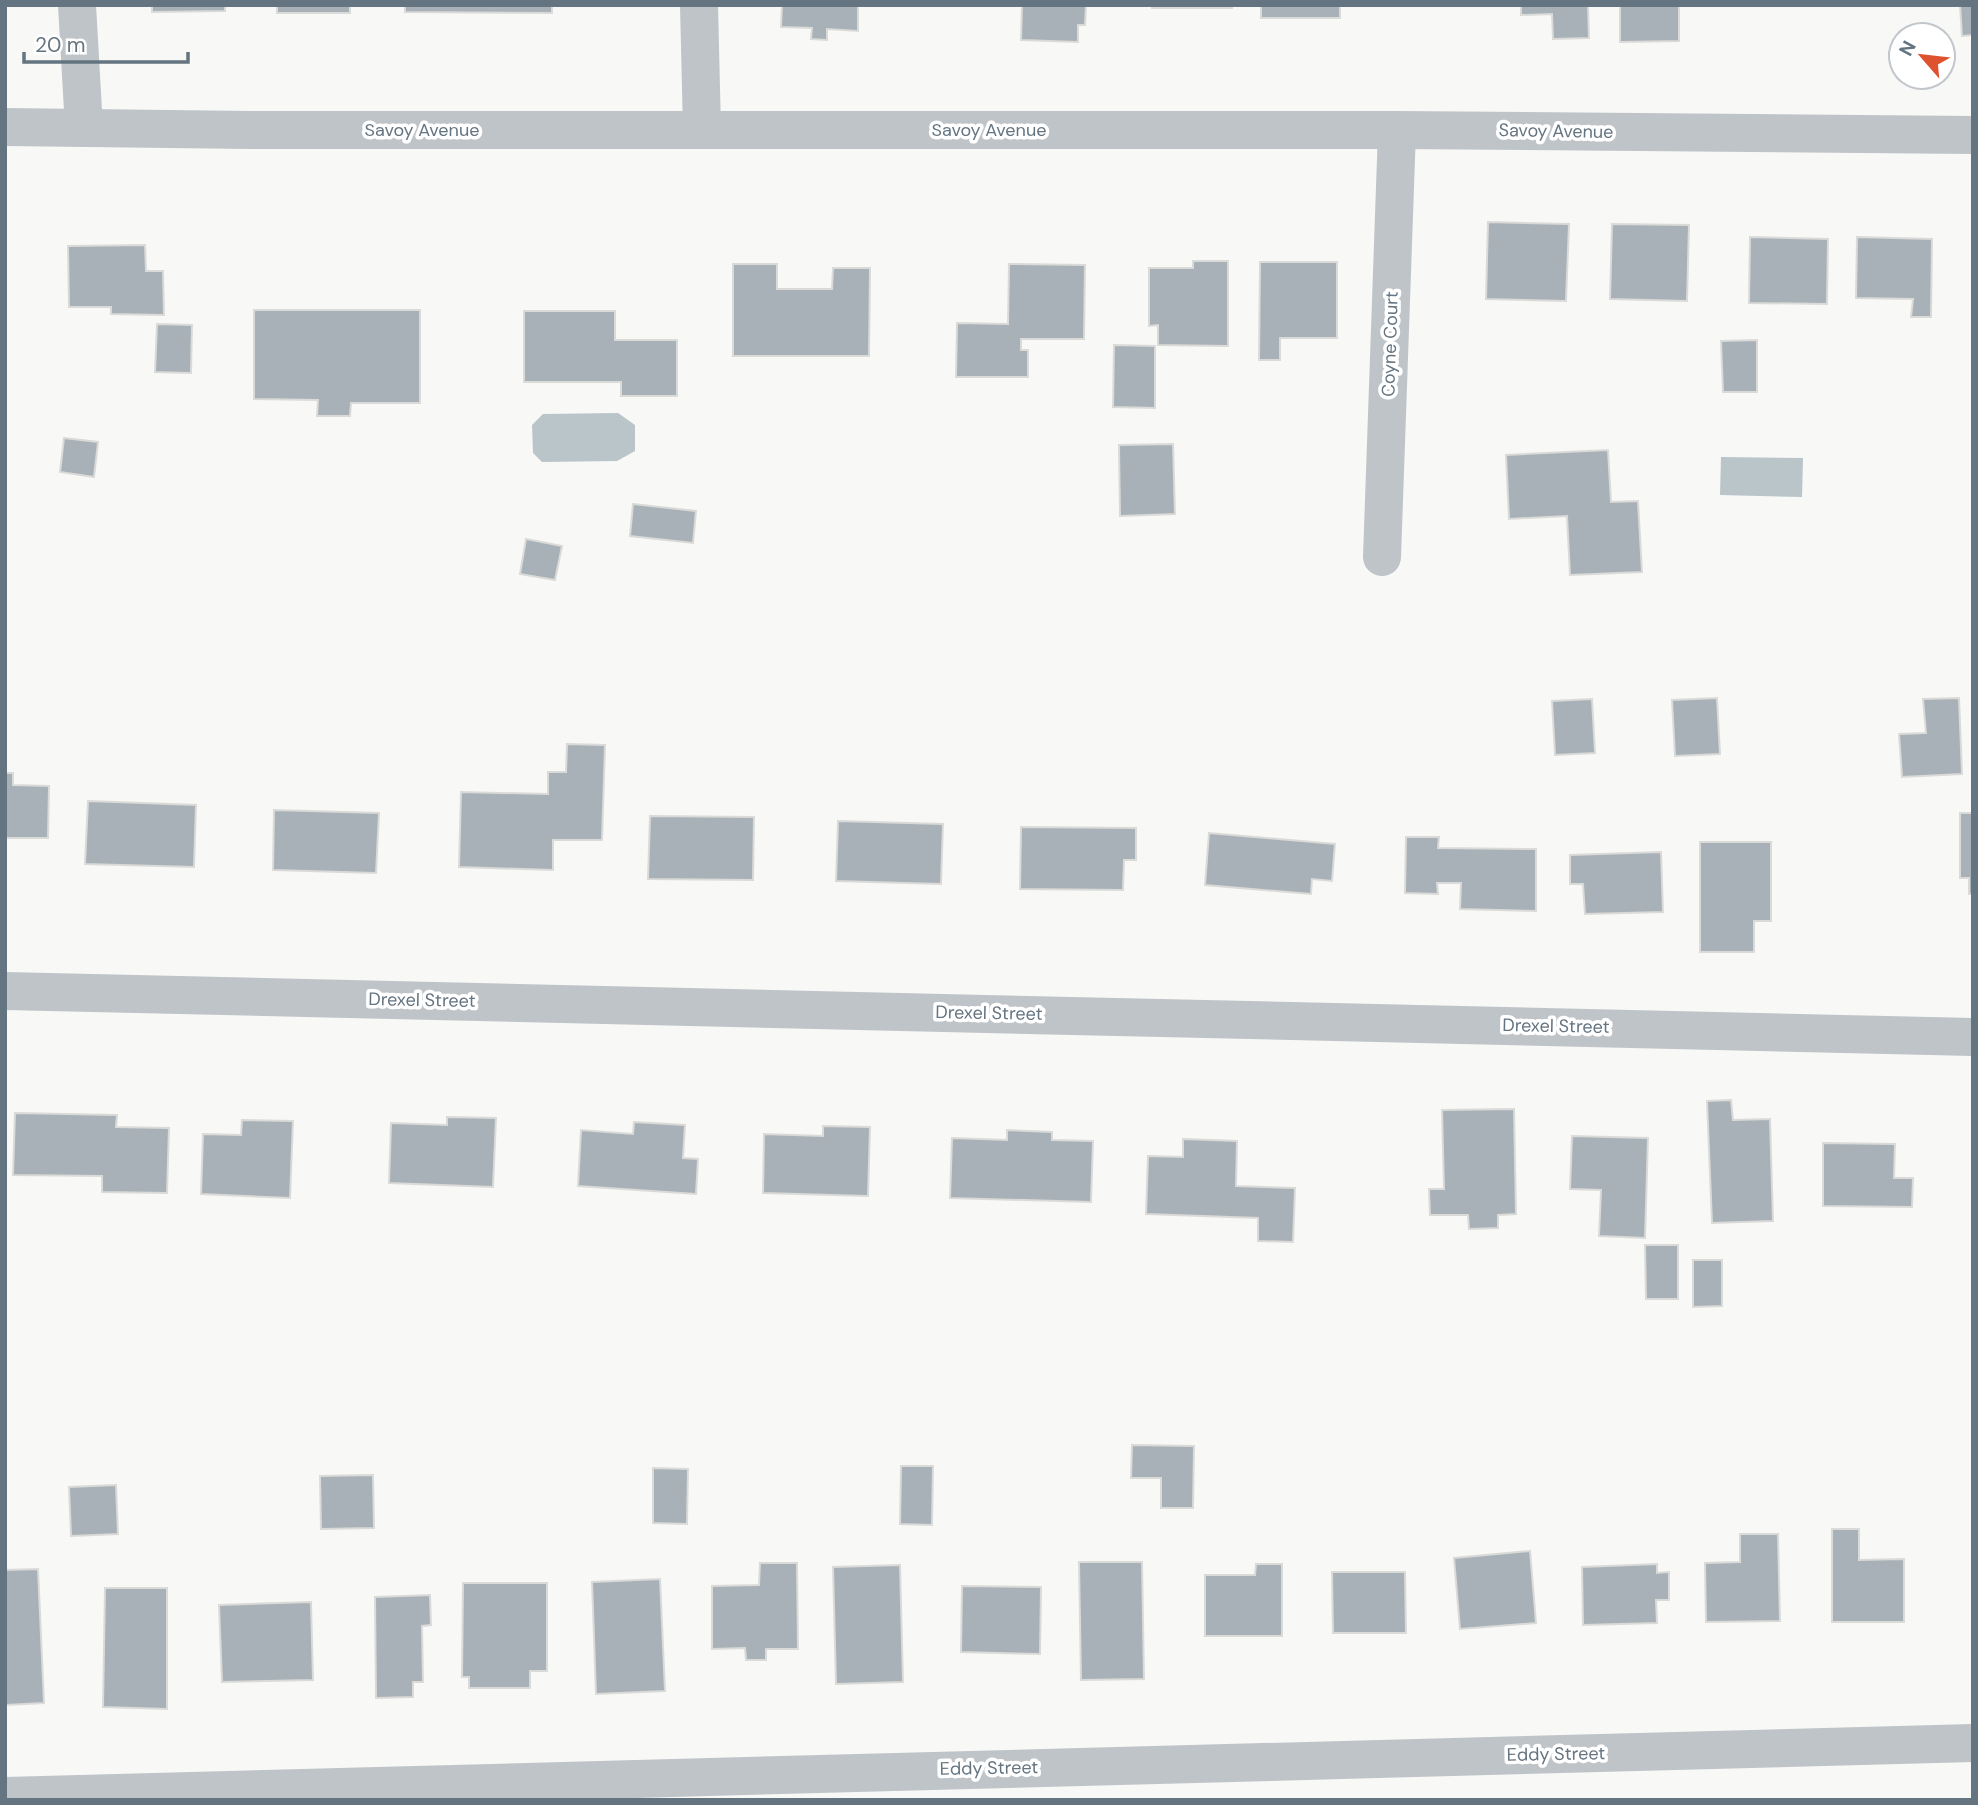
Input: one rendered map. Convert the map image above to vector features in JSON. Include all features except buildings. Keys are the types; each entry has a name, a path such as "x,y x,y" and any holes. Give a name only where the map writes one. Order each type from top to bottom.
{"street":[{"path":"77,5 84,128"},
{"path":"699,5 702,130"},
{"name":"Savoy Avenue","path":"5,127 1397,130 1973,135"},
{"name":"Coyne Court","path":"1382,557 1397,130"},
{"name":"Drexel Street","path":"5,991 1973,1037"},
{"name":"Eddy Street","path":"5,1796 898,1785 1973,1743"}],"shaded area":[{"path":"618,413 635,425 635,451 617,461 542,462 533,453 532,425 543,414"},
{"path":"1721,457 1803,458 1802,497 1720,495"}]}
